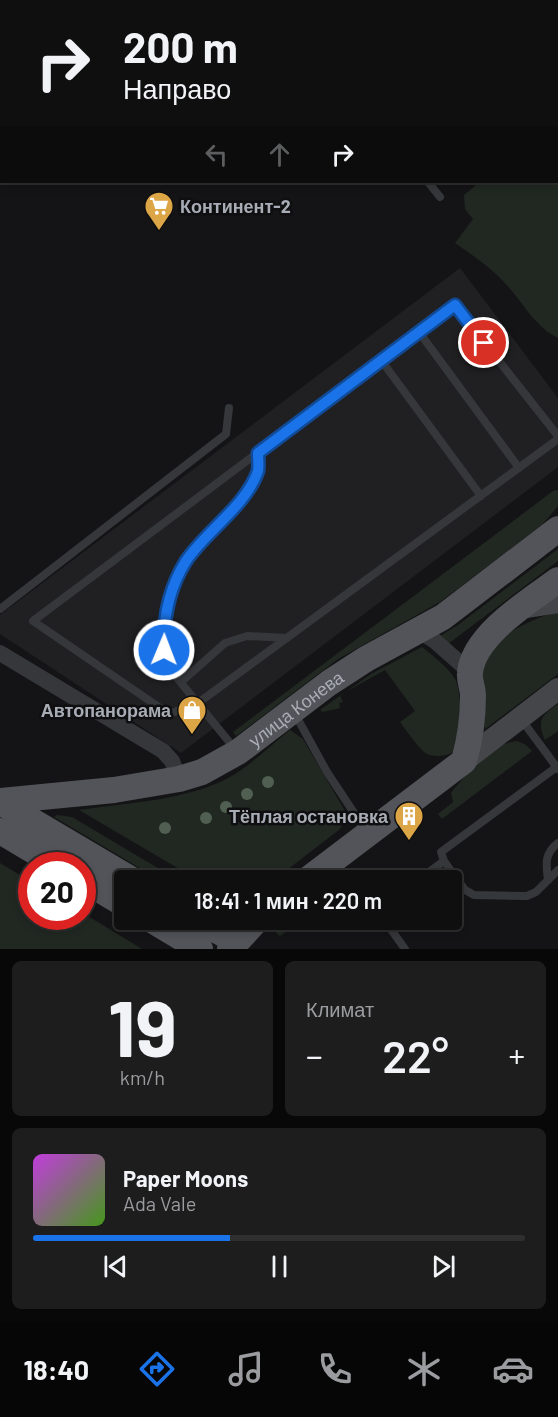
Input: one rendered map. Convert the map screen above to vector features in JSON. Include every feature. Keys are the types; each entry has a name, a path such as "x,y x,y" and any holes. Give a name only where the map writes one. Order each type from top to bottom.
{"main road":[{"name":"улица Конева","path":"0,802 179,779 201,772 238,752 329,683 366,659 443,617 558,529"},
{"path":"464,760 470,740 473,695 470,672 476,653 484,641 521,608 558,580"},
{"path":"521,608 558,602"},
{"path":"320,870 558,689"},
{"path":"0,802 115,870"},
{"path":"0,831 35,852"},
{"path":"96,887 114,898"},
{"path":"169,930 200,949"},
{"path":"212,930 237,947 250,930"}],"street":[{"path":"420,631 470,672"},
{"path":"0,652 163,751 172,761 179,779"}],"lane":[{"path":"429,183 441,197"},
{"path":"455,305 558,438 198,703 169,714 33,621 258,453 419,332 455,305"},
{"path":"419,332 519,468"},
{"path":"381,360 481,496"},
{"path":"0,609 226,434 229,408"},
{"path":"238,752 173,673 164,650 163,626 170,594 186,561 250,487 259,469 258,453"},
{"path":"181,682 225,643 247,636 287,638"},
{"path":"293,711 327,772 367,834"},
{"path":"520,718 557,767 441,852 444,861 465,890 474,895 527,896 536,892 558,870"},
{"path":"548,880 546,860 549,850 558,843"},
{"path":"432,870 444,861"},
{"path":"391,930 405,949"}],"shaded area":[{"path":"479,183 558,183 558,338 535,320 498,276 455,243 473,219 465,209 464,195"},
{"path":"460,268 558,398 558,467 181,753 0,634 0,615"},
{"path":"558,490 558,506 542,525 440,602 338,659 236,736 233,732 553,491"},
{"path":"558,549 558,561 448,644 440,636 458,625"},
{"path":"558,612 558,674 485,729 481,713 480,672 487,655 503,637 514,630"},
{"path":"422,647 455,679 460,703 461,725 458,748 452,753 439,756 427,754 420,748 400,722 415,711 385,670 346,692 371,674"},
{"path":"340,696 343,702 339,703 340,708 323,712 320,710"},
{"path":"558,704 558,731 545,740 541,727 542,719"},
{"path":"290,730 303,739 345,811 345,818 340,829 287,870 181,870 79,810 178,795 215,784 247,766"},
{"path":"517,741 532,751 442,819 438,814 453,802 451,793 472,769 499,747"},
{"path":"57,815 72,817 161,870 143,870 54,817"},
{"path":"0,863 18,874 18,930 96,930 96,921 142,949 0,949"},
{"path":"273,930 289,930 280,936"}],"place":[{"name":"Континент-2","path":"159,232"},
{"name":"Автопанорама","path":"192,736"},
{"name":"Тёплая остановка","path":"409,842"}],"route":[{"path":"164,650 163,626 170,594 186,561 250,487 259,469 258,453 455,305 484,343"}]}
